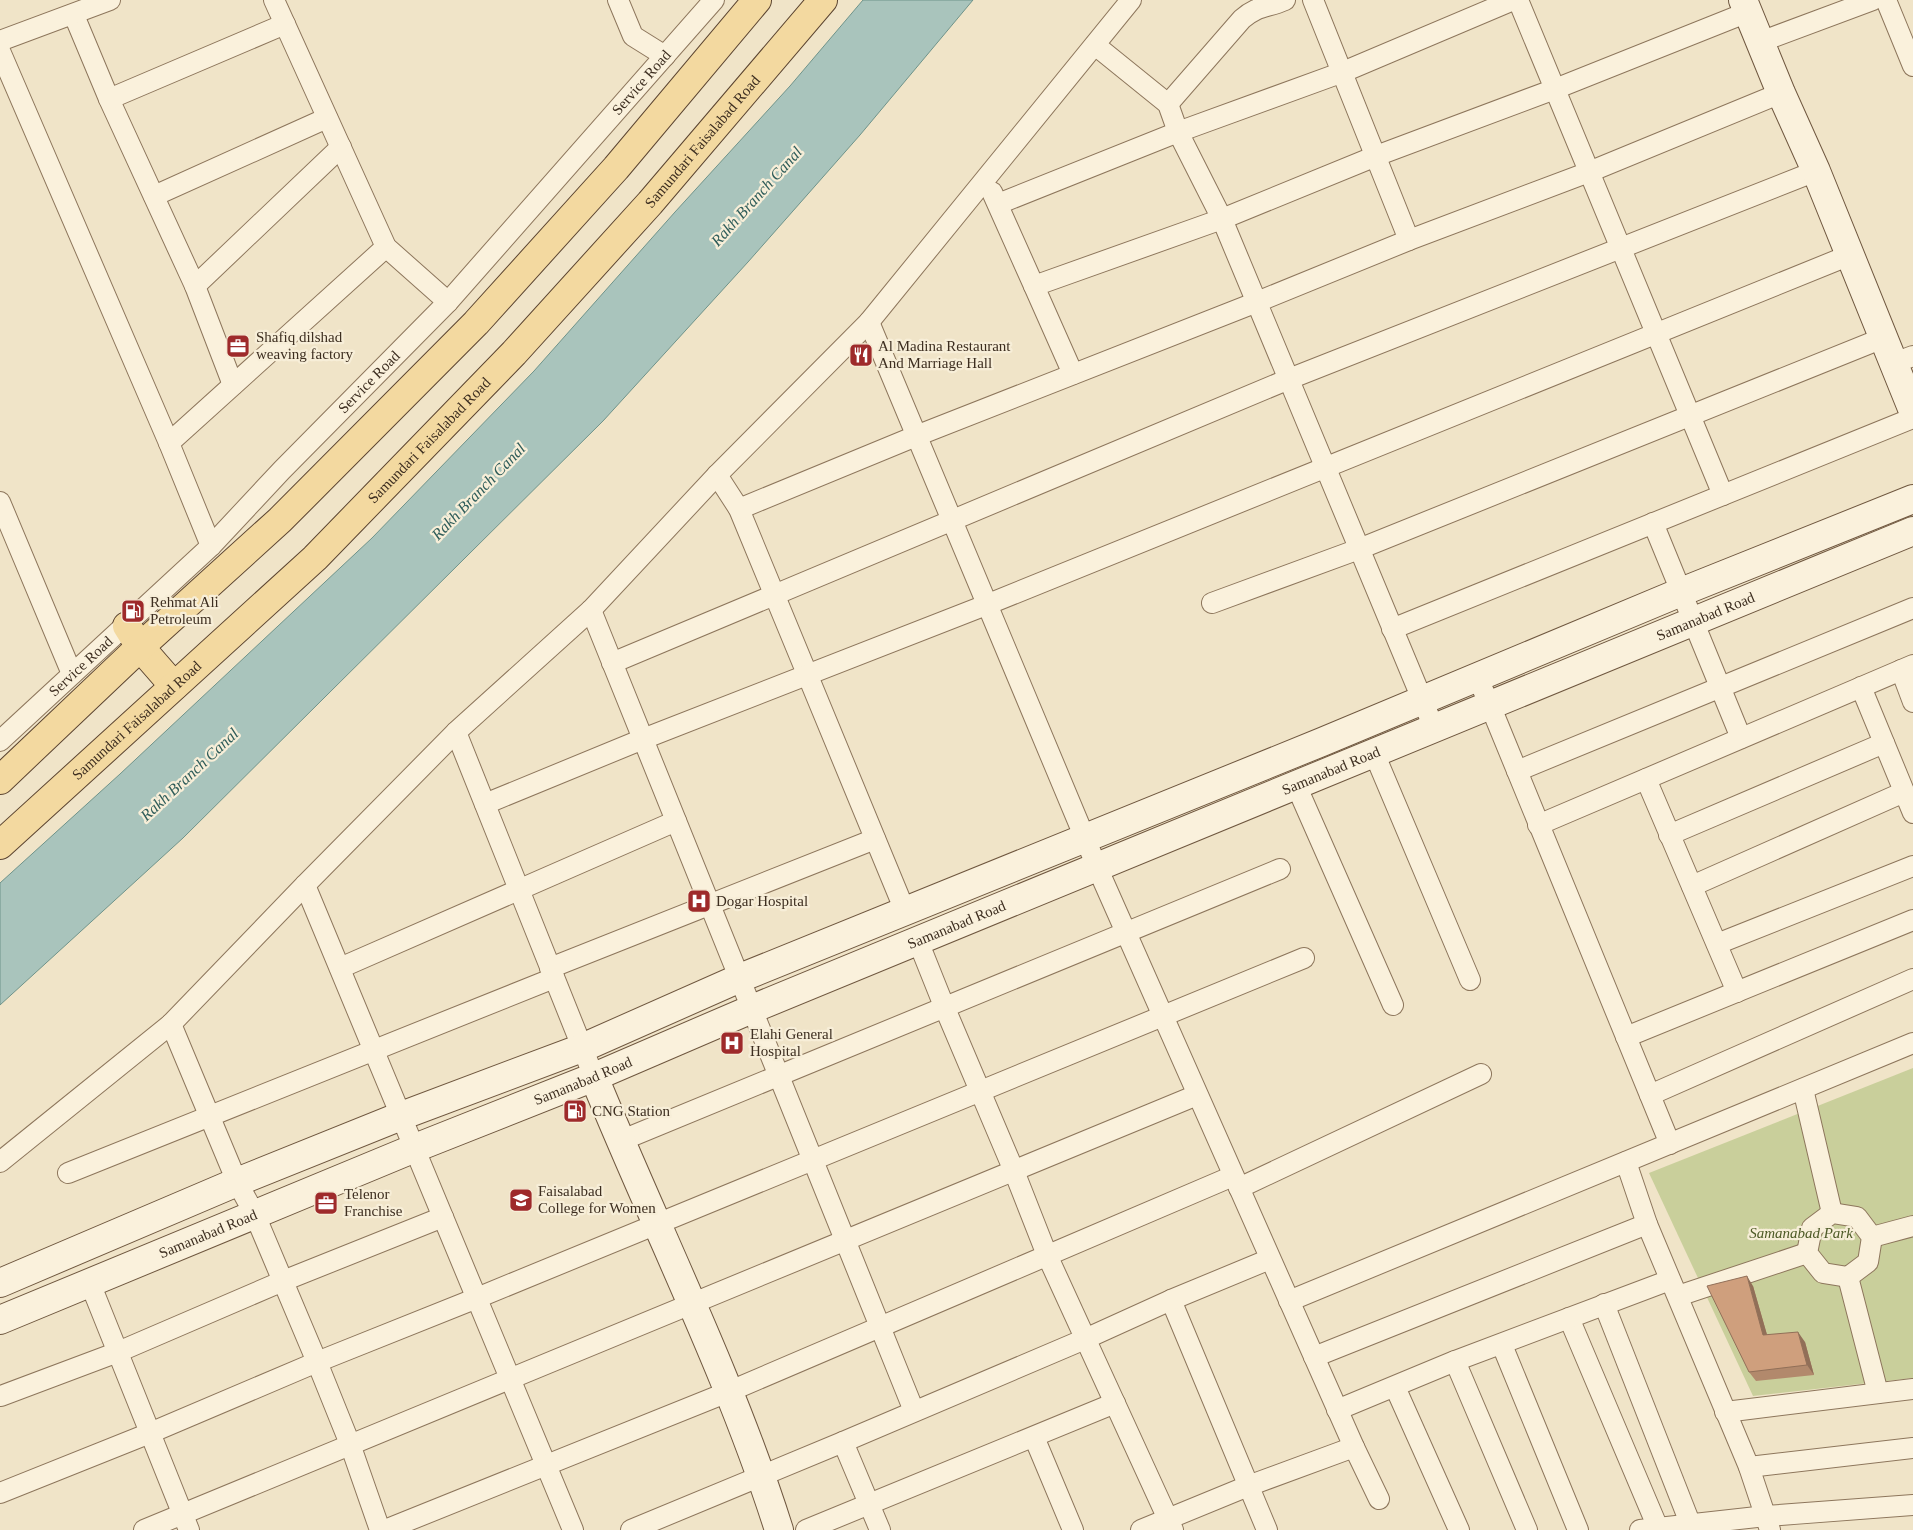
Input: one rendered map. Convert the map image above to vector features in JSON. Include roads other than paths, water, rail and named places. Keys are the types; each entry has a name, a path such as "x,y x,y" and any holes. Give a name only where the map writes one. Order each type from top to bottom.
{"main road":[{"path":"0,780 133,636 280,520 476,322 616,168 757,0"},
{"name":"Samundari Faisalabad Road","path":"0,844 315,558 514,354 650,204 823,0"},
{"path":"133,636 174,686"}],"street":[{"path":"0,41 110,0"},
{"path":"274,0 386,247 448,302"},
{"path":"618,0 633,36 665,56"},
{"name":"Service Road","path":"0,741 72,674 133,636 211,546 282,470 448,302 714,0"},
{"path":"0,1162 171,1024 456,732 591,610 717,475 869,322 1130,0"},
{"path":"1168,104 1242,19 1253,9 1285,0"},
{"path":"1312,0 1343,72 1409,240"},
{"path":"998,204 1178,132 1343,72 1513,0"},
{"path":"1518,0 1723,495"},
{"path":"1760,42 1873,0"},
{"path":"1886,0 1913,66"},
{"path":"1034,286 1222,219 1376,156 1554,89 1746,6 1781,93 1816,171 1883,338 1903,360 1913,411"},
{"path":"71,16 76,20 109,99 195,286 233,385"},
{"path":"109,99 285,24"},
{"path":"1094,45 1168,104 1178,132 1222,219 1434,728"},
{"path":"0,51 169,443 211,546"},
{"path":"739,509 916,436 1409,240 1589,172 1781,93"},
{"path":"154,196 327,118"},
{"path":"195,286 341,147"},
{"path":"612,662 951,522 1289,379 1816,171"},
{"path":"986,178 1073,374"},
{"path":"169,443 386,247"},
{"path":"485,804 643,739 986,604 1850,254"},
{"path":"869,322 1084,837 1337,1410 1379,1499"},
{"path":"1212,603 1359,549 1883,338"},
{"path":"1392,628 1913,418"},
{"path":"717,475 739,509 906,911"},
{"name":"Samanabad Road","path":"0,1283 236,1182 401,1116 582,1048 740,978 1322,742 1681,592 1913,499"},
{"path":"0,502 72,674"},
{"path":"1653,523 1741,738"},
{"name":"Samanabad Road","path":"0,1320 415,1148 594,1077 752,1009 1913,531"},
{"path":"1517,772 1913,608"},
{"path":"591,610 914,1411"},
{"path":"1538,825 1907,668 1913,702"},
{"path":"1477,677 1670,1144"},
{"path":"1861,687 1913,812"},
{"path":"456,732 620,1141 728,1392 762,1476 779,1530"},
{"path":"1669,835 1884,743"},
{"path":"1374,753 1470,980"},
{"path":"1646,779 1737,992"},
{"path":"1296,785 1393,1005"},
{"path":"1692,886 1904,792"},
{"path":"340,968 676,821"},
{"path":"68,1173 210,1118 710,906 875,839"},
{"path":"1716,944 1913,866"},
{"path":"620,1141 1280,869"},
{"path":"305,885 574,1530"},
{"path":"1626,1037 1913,920"},
{"path":"918,941 1047,1255 1170,1525"},
{"path":"0,1493 1304,958"},
{"path":"1650,1094 1913,980"},
{"path":"171,1024 236,1182 255,1215 317,1362 350,1444 380,1530"},
{"path":"1289,1301 1913,1044"},
{"path":"385,1530 728,1392 881,1328 1047,1255 1236,1182 1481,1074"},
{"path":"1803,1089 1832,1213"},
{"path":"144,1530 186,1523 350,1444 1197,1095"},
{"path":"1626,1162 1647,1224 1749,1467 1768,1523"},
{"path":"1832,1213 1857,1216 1872,1237 1868,1262 1848,1277 1823,1273 1808,1253 1812,1228 1832,1213"},
{"path":"1,1396 118,1352 283,1281 443,1217"},
{"path":"1314,1357 1647,1224"},
{"path":"1872,1237 1913,1226"},
{"path":"1337,1410 1455,1361 1604,1304 1808,1253"},
{"path":"631,1530 843,1442 1270,1259"},
{"path":"1848,1277 1878,1393"},
{"path":"90,1283 186,1523"},
{"path":"1171,1300 1267,1530"},
{"path":"1604,1304 1690,1523"},
{"path":"1569,1318 1649,1529 1690,1523 1768,1523 1913,1504"},
{"path":"1502,1344 1578,1530"},
{"path":"1455,1361 1527,1530"},
{"path":"1395,1387 1459,1530"},
{"path":"1726,1412 1913,1389"},
{"path":"806,1530 1115,1404"},
{"path":"1034,1437 1074,1530"},
{"path":"843,1442 880,1530"},
{"path":"1141,1530 1170,1525 1248,1486 1354,1447"},
{"path":"1749,1467 1913,1448"}],"water":[{"name":"Rakh Branch Canal","path":"863,0 973,0 860,135 748,262 603,421 183,838 0,1005 0,883 120,774 372,538 534,371 790,86"}],"place":[{"name":"Shafiq dilshad weaving factory","path":"238,346"},
{"name":"Al Madina Restaurant And Marriage Hall","path":"861,355"},
{"name":"Rehmat Ali Petroleum","path":"133,611"},
{"name":"Dogar Hospital","path":"699,901"},
{"name":"Elahi General Hospital","path":"732,1043"},
{"name":"CNG Station","path":"575,1111"},
{"name":"Faisalabad College for Women","path":"521,1200"},
{"name":"Telenor Franchise","path":"326,1203"}],"park label":[{"name":"Samanabad Park","path":"1801,1233"}]}
